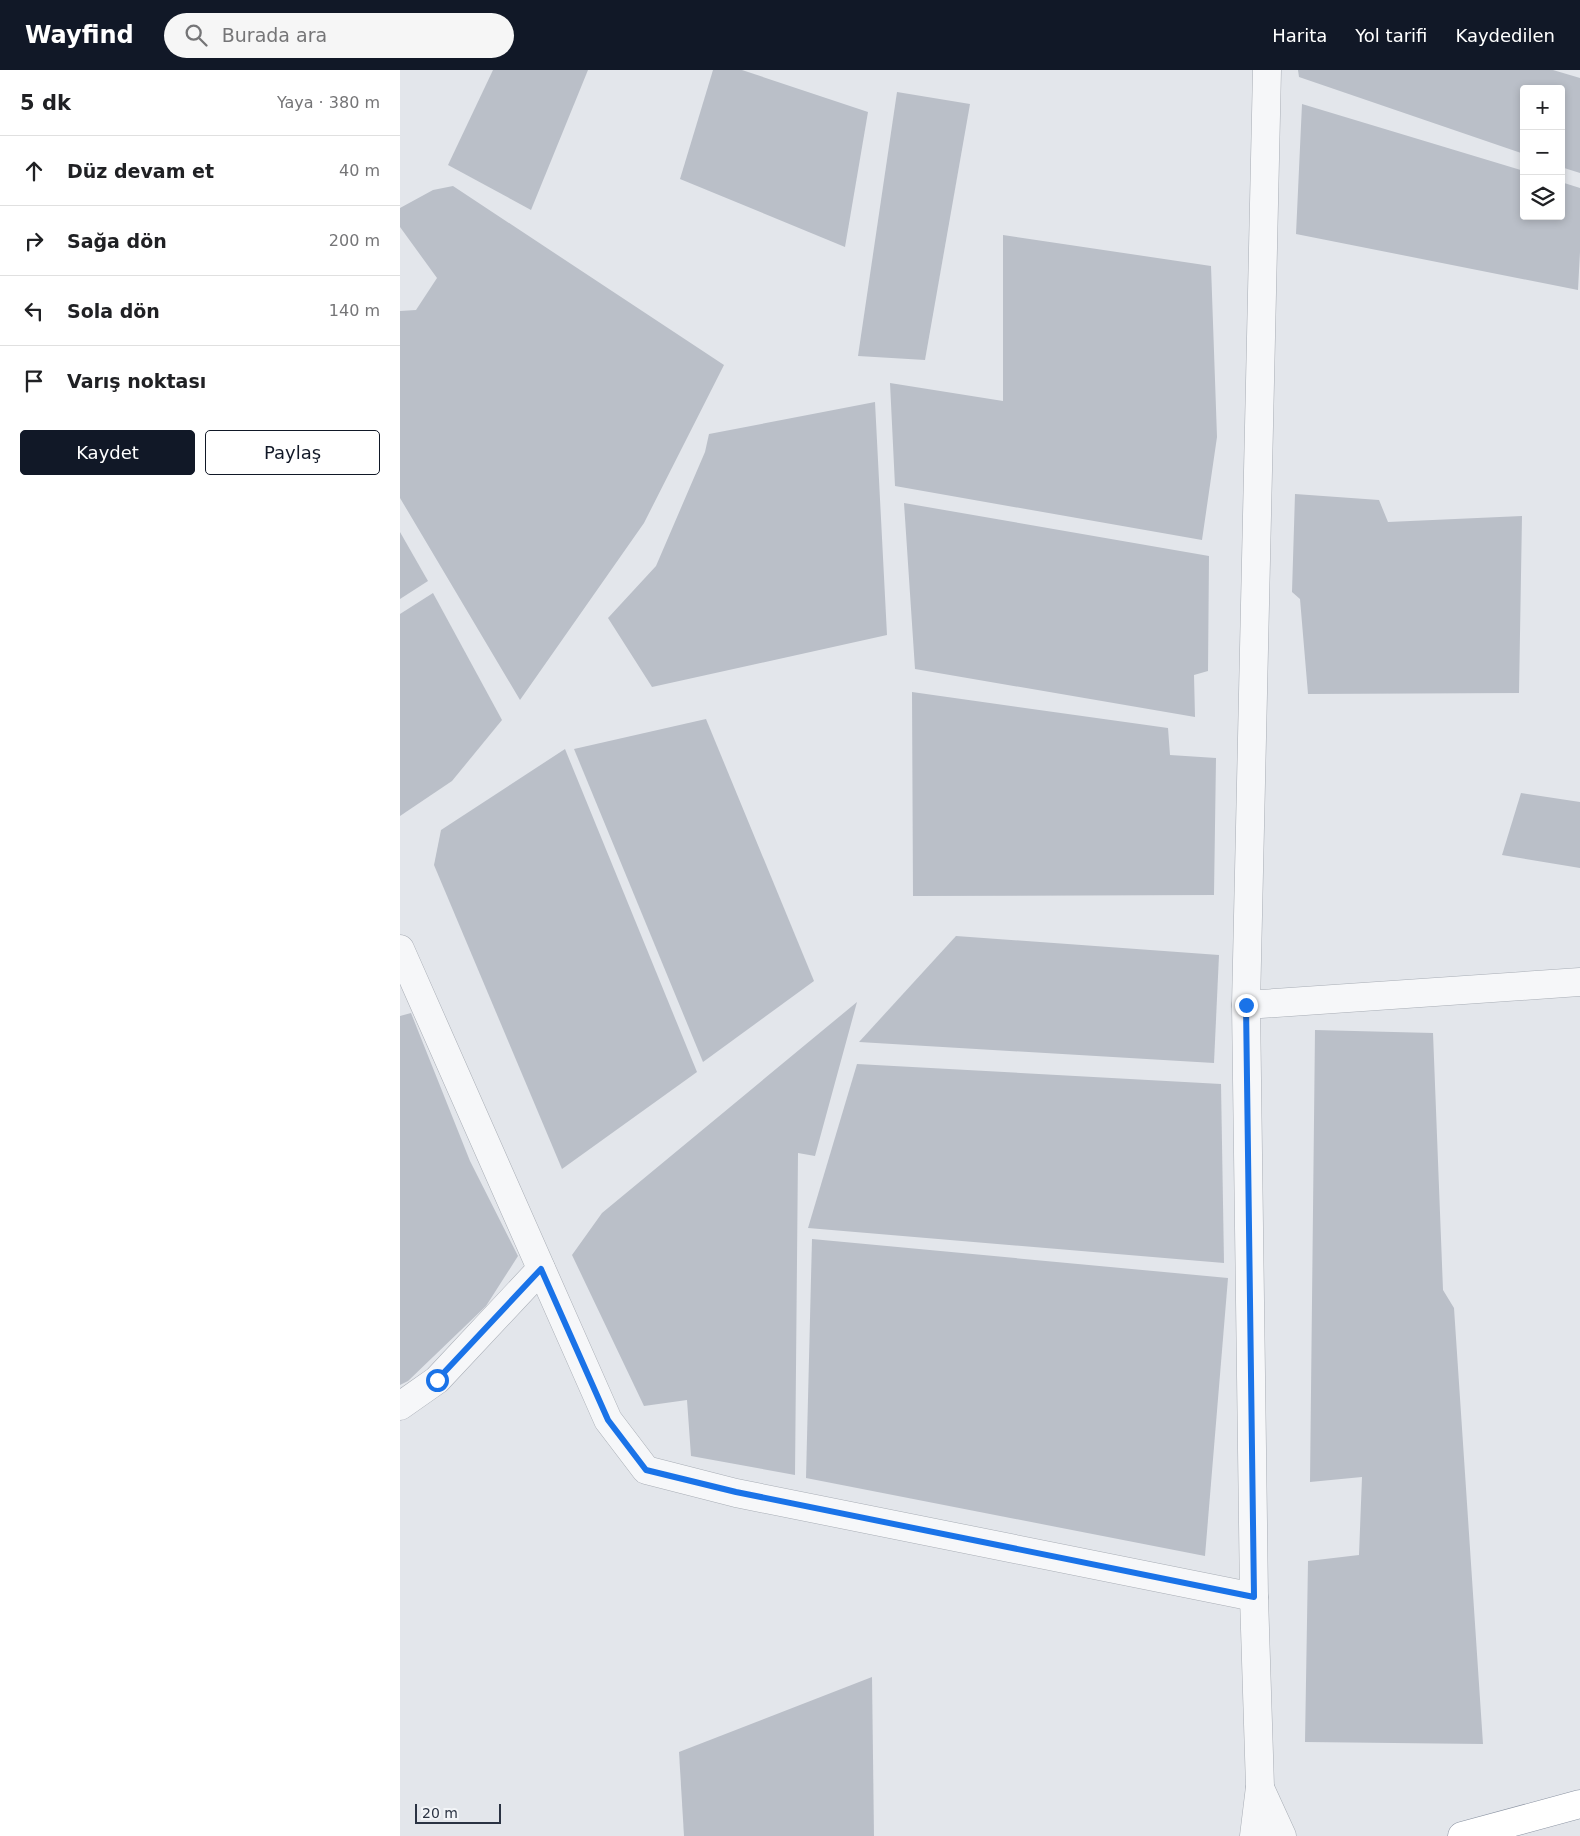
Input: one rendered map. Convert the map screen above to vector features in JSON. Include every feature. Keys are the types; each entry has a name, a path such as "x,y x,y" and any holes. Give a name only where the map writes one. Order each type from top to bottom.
{"highway":[{"path":"1462,1836 1580,1804"}],"street":[{"path":"1254,1836 1260,1787 1254,1597 1246,1005 1267,70"},
{"path":"400,949 608,1420 646,1470 736,1492 1254,1597"},
{"path":"1246,1005 1580,982"},
{"path":"400,1406 437,1380 541,1269"},
{"path":"1260,1787 1282,1836"}],"building":[{"path":"493,70 588,70 531,210 448,165"},
{"path":"713,70 742,70 868,112 845,247 680,179"},
{"path":"1298,70 1553,70 1580,78 1580,173 1565,168 1565,85 1520,85 1520,153 1299,77"},
{"path":"897,92 970,104 925,360 858,356"},
{"path":"1302,104 1520,170 1520,220 1565,220 1565,183 1580,188 1578,290 1296,234"},
{"path":"453,186 724,365 644,523 520,700 400,498 400,311 416,310 437,278 400,227 400,208 433,190"},
{"path":"1003,235 1211,266 1217,437 1202,540 895,486 890,383 1003,401"},
{"path":"875,402 887,635 652,687 608,618 656,566 705,452 709,434"},
{"path":"1295,494 1379,500 1388,522 1522,516 1519,693 1308,694 1300,599 1292,592"},
{"path":"904,503 1209,556 1208,671 1194,675 1195,717 915,669"},
{"path":"400,532 428,581 400,599"},
{"path":"433,593 502,720 452,781 400,816 400,614"},
{"path":"912,692 1168,728 1170,755 1216,758 1214,895 913,896"},
{"path":"706,719 814,981 703,1062 574,749"},
{"path":"565,749 697,1072 562,1169 434,865 441,830"},
{"path":"1521,793 1580,802 1580,868 1502,855"},
{"path":"956,936 1219,955 1214,1063 859,1042"},
{"path":"857,1002 815,1156 798,1153 795,1475 691,1456 687,1400 644,1406 572,1255 602,1213"},
{"path":"411,1013 470,1161 518,1256 486,1306 408,1381 400,1385 400,1016"},
{"path":"1315,1030 1433,1033 1443,1290 1454,1308 1483,1744 1305,1742 1308,1561 1359,1555 1362,1477 1310,1482"},
{"path":"857,1064 1221,1084 1224,1263 808,1228"},
{"path":"812,1239 1228,1278 1205,1556 806,1478"},
{"path":"872,1677 874,1836 684,1836 679,1752"}],"route":[{"path":"437,1380 541,1269 608,1420 646,1470 736,1492 1254,1597 1246,1005"}]}
